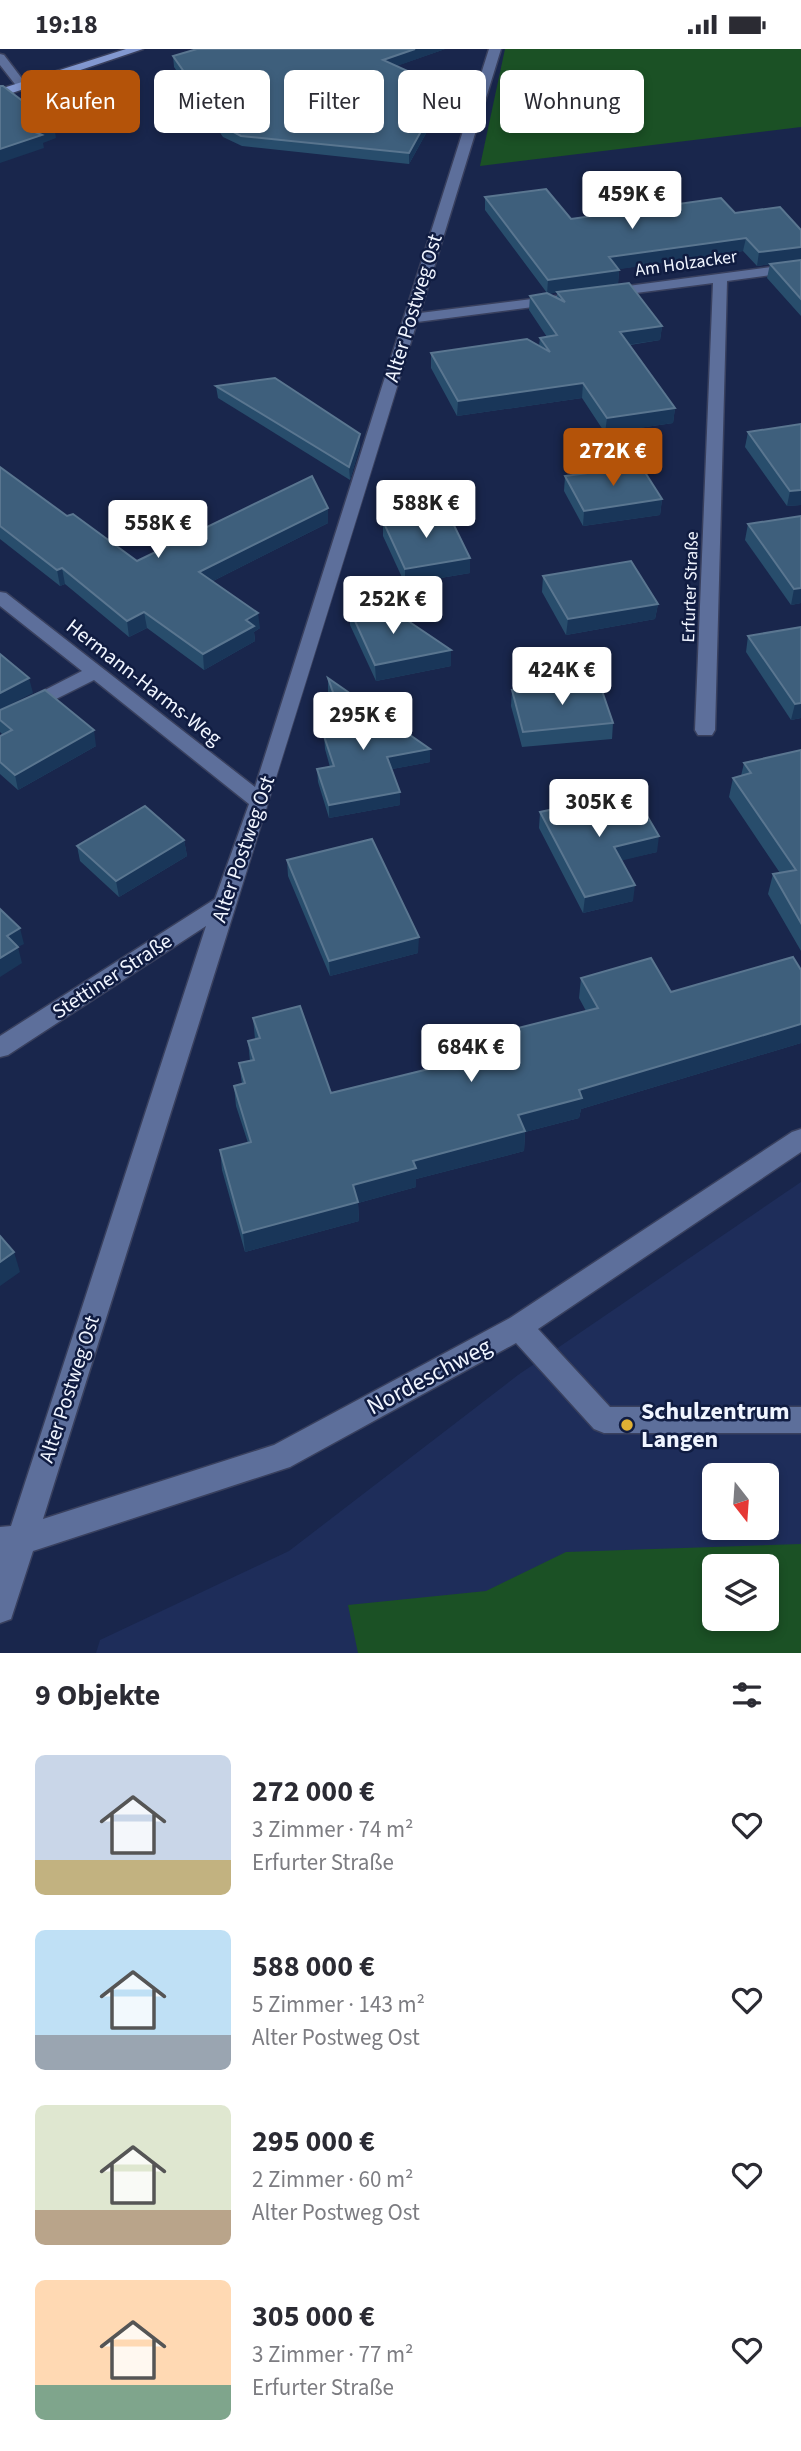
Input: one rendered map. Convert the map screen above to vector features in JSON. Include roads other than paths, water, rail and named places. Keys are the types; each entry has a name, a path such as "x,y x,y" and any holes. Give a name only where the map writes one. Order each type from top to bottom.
{"main road":[{"path":"72,70 137,49"},
{"path":"0,93 21,86"}],"street":[{"name":"Alter Postweg Ost","path":"0,1608 11,1541 260,802 495,49"},
{"path":"0,57 21,85"},
{"name":"Am Holzacker","path":"410,319 801,267"},
{"name":"Erfurter Straße","path":"705,730 720,278"},
{"name":"Hermann-Harms-Weg","path":"0,597 260,802"},
{"path":"0,721 95,672"},
{"name":"Stettiner Straße","path":"0,1048 224,904"},
{"name":"Nordeschweg","path":"11,1541 280,1457 519,1327 801,1139"},
{"path":"519,1327 604,1420 801,1420"}],"place":[{"name":"Schulzentrum Langen","path":"627,1425"}]}
